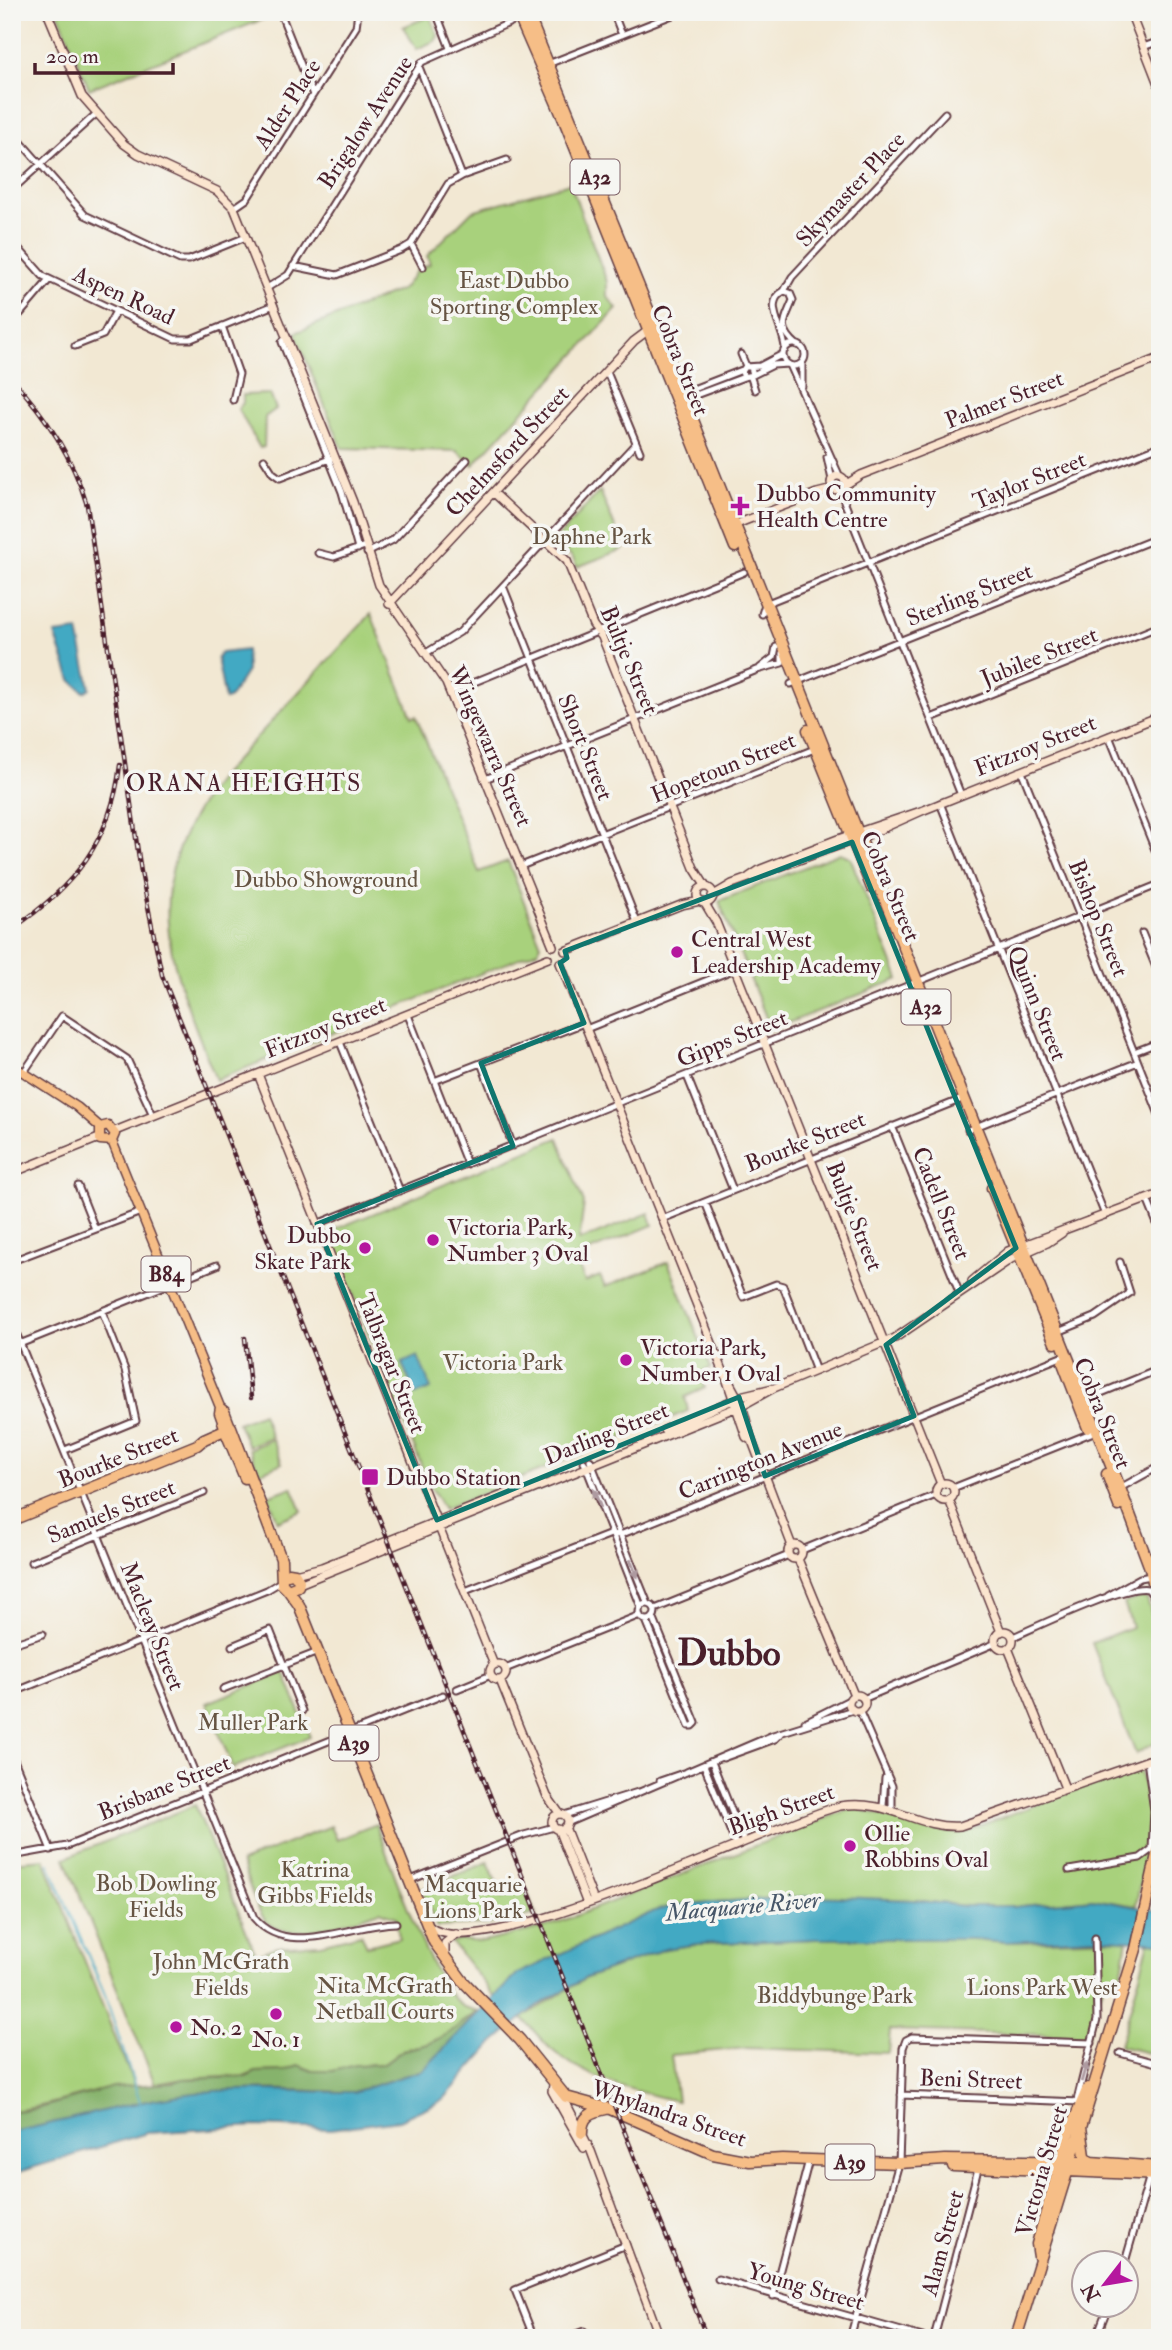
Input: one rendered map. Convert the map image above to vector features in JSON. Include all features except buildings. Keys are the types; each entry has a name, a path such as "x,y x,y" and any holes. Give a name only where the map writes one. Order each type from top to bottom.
{"highway":[{"name":"Cobra Street","path":"522,14 545,65 650,329 734,525"},
{"name":"Cobra Street","path":"680,398 959,1100 1063,1356 1084,1400 1093,1432 1143,1551 1157,1571"},
{"path":"734,525 731,532 736,540"},
{"name":"Cobra Street","path":"736,540 744,572 763,609"},
{"path":"744,572 754,579"},
{"name":"Cobra Street","path":"777,644 782,663 793,683"},
{"name":"Cobra Street","path":"1063,1356 1084,1419 1093,1432"},
{"name":"Bourke Street","path":"12,1520 229,1431"},
{"name":"A39","path":"229,1431 250,1491 257,1499 422,1917 449,1965"},
{"name":"Cobra Street","path":"1117,1490 1157,1571"},
{"name":"A32","path":"1157,1571 1159,1609"},
{"name":"Victoria Street","path":"1063,2166 1102,2059 1136,1950 1160,1841"},
{"name":"Whylandra Street","path":"449,1965 520,2040 561,2093 571,2100 610,2109 728,2158 751,2161 1063,2166 1155,2175"},
{"name":"Victoria Street","path":"1016,2338 1079,2101 1102,2059"},
{"path":"582,2133 584,2119 589,2114 610,2109"},
{"path":"1080,2123 1083,2148 1091,2162"},
{"name":"Whylandra Street","path":"1063,2166 1091,2162 1160,2167"}],"main road":[{"path":"12,1065 77,1107 100,1127"},
{"path":"108,1125 115,1131 111,1141 104,1142 99,1138 100,1127 108,1125"},
{"name":"B84","path":"111,1141 229,1431"}],"street":[{"path":"47,12 78,89 96,114 130,149 217,191 234,208"},
{"path":"280,12 313,94"},
{"name":"Alder Place","path":"234,208 247,199 356,27 358,12"},
{"path":"436,12 450,48"},
{"path":"613,12 622,35"},
{"path":"545,65 680,12"},
{"path":"1130,12 1160,89"},
{"name":"Brigalow Avenue","path":"267,288 279,282 293,266 419,67 429,57 522,14"},
{"path":"1143,47 1160,41"},
{"path":"419,67 462,176"},
{"name":"Skymaster Place","path":"784,291 792,277 945,113"},
{"path":"12,190 96,114"},
{"path":"12,132 85,215 180,260 189,260 246,237"},
{"path":"293,266 337,275 411,244 448,184 462,176 507,160"},
{"name":"Wingewarra Street","path":"234,208 287,336 364,549 389,604 426,653 450,692 553,946"},
{"name":"Aspen Road","path":"13,243 49,280 182,340 274,305"},
{"path":"411,244 423,267"},
{"path":"20,314 49,280"},
{"path":"805,400 800,375 805,354 784,326 785,314 793,300 790,293 784,291 776,297 774,311 785,341 784,352 824,444 961,795"},
{"path":"75,346 103,335 116,311"},
{"path":"222,326 239,374 233,400"},
{"name":"Chelmsford Street","path":"389,604 650,329"},
{"path":"680,398 746,368 772,362 797,345"},
{"path":"741,354 755,390"},
{"name":"Palmer Street","path":"734,525 1160,358"},
{"path":"680,398 749,377 773,365 802,363"},
{"path":"746,368 749,377"},
{"path":"607,372 640,452"},
{"path":"426,653 460,632 636,443"},
{"name":"Taylor Street","path":"763,609 869,563 1160,446"},
{"path":"264,459 273,473 281,478 332,458"},
{"path":"318,553 334,557 393,540 467,460"},
{"name":"Bultje Street","path":"494,493 567,561 736,969 941,1484"},
{"name":"Sterling Street","path":"793,683 1160,537"},
{"path":"450,692 744,572"},
{"name":"Short Street","path":"503,586 637,922"},
{"name":"Jubilee Street","path":"931,718 1160,626"},
{"path":"757,670 774,657 777,644"},
{"path":"485,779 757,670 782,663"},
{"name":"Fitzroy Street","path":"565,951 749,877 761,869 912,818 940,803 1160,716"},
{"path":"1109,736 1160,862"},
{"name":"Hopetoun Street","path":"521,866 818,747"},
{"name":"Bishop Street","path":"1021,772 1160,1117"},
{"name":"Quinn Street","path":"940,803 1105,1215"},
{"name":"Gipps Street","path":"317,1224 1160,884"},
{"path":"1142,933 1160,977"},
{"path":"553,946 565,951 565,959 560,963 555,964 548,958 553,946"},
{"name":"Fitzroy Street","path":"115,1131 548,958"},
{"path":"560,963 737,1403 746,1437 752,1441 792,1546 789,1555"},
{"path":"434,1082 736,969"},
{"path":"408,1015 467,1164"},
{"path":"24,1072 62,1016 127,1059 153,1115"},
{"path":"340,1042 400,1191"},
{"path":"1134,1052 1160,1042"},
{"path":"971,1129 1138,1062"},
{"path":"481,1063 513,1146"},
{"name":"Talbragar Street","path":"258,1074 494,1665"},
{"path":"687,1076 733,1191"},
{"name":"Bourke Street","path":"662,1219 959,1100"},
{"name":"Cadell Street","path":"892,1126 959,1292"},
{"path":"12,1173 99,1138"},
{"path":"78,1186 95,1230"},
{"name":"Darling Street","path":"12,1693 885,1343 959,1292 992,1264 1160,1194"},
{"path":"1147,1199 1160,1231"},
{"path":"705,1202 743,1297 776,1284 783,1286 816,1371"},
{"path":"12,1261 141,1212"},
{"path":"1054,1334 1095,1317 1130,1293 1119,1262"},
{"path":"12,1347 216,1265"},
{"path":"65,1450 136,1421 125,1370 102,1311"},
{"name":"Macleay Street","path":"12,1323 245,1903 254,1918 272,1935 295,1940 374,1924 396,1923"},
{"name":"Carrington Avenue","path":"465,1591 611,1535 621,1535 1063,1356"},
{"path":"1084,1419 1081,1405 1084,1400 1160,1369"},
{"path":"892,1809 894,1793 851,1698 798,1559 802,1550 936,1495 941,1484 953,1488 1093,1432"},
{"path":"588,1463 611,1535 640,1607 640,1615"},
{"path":"588,1463 621,1535 648,1604 655,1609"},
{"path":"1117,1490 1160,1466"},
{"path":"936,1495 943,1501 949,1500 954,1494 953,1488"},
{"name":"Samuels Street","path":"31,1562 204,1493"},
{"path":"949,1500 1001,1632"},
{"path":"792,1546 802,1550"},
{"path":"655,1609 789,1555 798,1559"},
{"path":"1117,1596 1157,1571"},
{"path":"1013,1637 1106,1598 1157,1571"},
{"path":"1106,1598 1145,1588 1159,1609"},
{"path":"640,1607 648,1604"},
{"path":"640,1615 646,1620 689,1726 693,1726 696,1723 653,1617 655,1609"},
{"path":"505,1669 640,1615"},
{"path":"646,1620 653,1617"},
{"path":"232,1646 270,1630 302,1711"},
{"path":"1001,1632 1009,1633 1013,1637"},
{"path":"996,1643 997,1635 1001,1632"},
{"path":"12,1644 43,1634"},
{"path":"996,1643 1002,1649 1008,1648 1013,1637"},
{"path":"787,1731 851,1698 863,1699 996,1643"},
{"path":"1008,1648 1065,1788"},
{"path":"223,1689 318,1651"},
{"path":"491,1675 494,1665 501,1665 505,1669"},
{"path":"500,1680 504,1677 505,1669"},
{"path":"491,1675 500,1680 591,1903"},
{"path":"457,1689 491,1675"},
{"name":"Brisbane Street","path":"12,1856 51,1850 443,1695"},
{"path":"408,1881 649,1788 779,1734 856,1710 863,1707 863,1699"},
{"path":"12,1755 51,1850"},
{"name":"Bligh Street","path":"444,1933 515,1927 591,1903 830,1808 862,1804 883,1806 936,1825 960,1826 1160,1756"},
{"path":"1069,1870 1146,1854 1153,1845 1154,1811 1147,1760"},
{"path":"712,1762 740,1843"},
{"path":"704,1765 740,1843"},
{"path":"883,1806 885,1774"},
{"path":"1154,1811 1160,1818"},
{"path":"422,1917 432,1929 444,1933"},
{"path":"434,1942 435,1936 444,1933"},
{"path":"449,1965 444,1947 448,1939 457,1933"},
{"name":"Victoria Street","path":"1079,2101 1097,2020 1095,1938"},
{"path":"850,2338 899,2163 905,2040 912,2037 1092,2043"},
{"path":"1120,2053 1160,2064"},
{"path":"553,2084 557,2100 594,2163"},
{"path":"561,2093 582,2133 628,2244 660,2338"},
{"name":"Beni Street","path":"901,2095 1079,2101"},
{"path":"773,2295 809,2160"},
{"name":"Alam Street","path":"934,2338 976,2165"},
{"path":"1130,2248 1155,2175"},
{"path":"534,2338 514,2290 628,2244"},
{"name":"Young Street","path":"718,2279 926,2338"},
{"path":"1097,2338 1104,2318"},
{"path":"566,2338 583,2330"}],"highlighted area":[{"path":"852,842 1016,1248 886,1345 914,1416 765,1476 739,1397 437,1520 317,1224 513,1146 481,1063 584,1023 560,963 567,958 565,951"}],"green space":[{"path":"58,12 269,12 271,16 89,89"},
{"path":"430,16 438,36 435,41 417,49 403,27"},
{"name":"East Dubbo Sporting Complex","path":"570,183 607,282 607,296 617,309 473,465 457,451 342,448 295,333 403,289 418,269 430,264 427,256 472,211"},
{"path":"270,394 276,409 265,417 264,447 260,448 238,409 243,403 243,395"},
{"name":"Daphne Park","path":"600,491 624,549 577,567 573,558 555,540"},
{"name":"Dubbo Showground","path":"371,614 412,717 416,716 479,872 508,861 541,945 537,951 216,1080 174,963 168,928 168,893 176,857 192,820 218,779"},
{"path":"840,853 850,857 899,979 771,1030 719,901"},
{"name":"Victoria Park","path":"558,1138 584,1203 579,1241 649,1213 653,1225 575,1257 585,1282 600,1276 605,1287 668,1262 711,1368 699,1373 705,1388 685,1397 688,1411 444,1509 428,1482 329,1234 333,1230"},
{"path":"262,1413 271,1437 248,1446 238,1423"},
{"path":"272,1439 282,1463 259,1473 249,1449"},
{"path":"292,1487 302,1511 278,1521 268,1496"},
{"path":"1141,1597 1147,1599 1156,1633 1160,1740 1136,1754 1092,1643 1132,1627 1124,1603"},
{"name":"Muller Park","path":"284,1672 310,1737 233,1768 207,1703"},
{"path":"1139,1766 1152,1820 1152,1838 1143,1865 1136,1906 1093,1899 1022,1906 965,1906 913,1900 787,1897 684,1904 657,1910 517,1974 495,1997 451,1942 484,1942 552,1925 852,1808 921,1826 963,1832"},
{"path":"195,1805 256,1955 275,1947 320,1944 361,1934 367,1946 399,1938 396,1917 380,1911 319,1929 286,1931 273,1926 259,1911 241,1862 331,1826 337,1840 376,1824 413,1922 439,1976 462,2006 478,2011 449,2033 428,2044 403,2050 384,2064 356,2065 333,2071 313,2071 298,2065 284,2071 183,2079 155,2084 65,1858"},
{"path":"44,1859 135,2087 104,2090 12,2111 12,1862"},
{"name":"Macquarie Lions Park","path":"488,1862 503,1897 526,1889 536,1914 491,1924 437,1927 422,1889"},
{"name":"Biddybunge Park","path":"815,1939 973,1939 1006,1942 1127,1939 1121,1978 1107,1976 1091,2018 1088,2036 890,2030 888,2053 747,2048 671,2055 677,2101 628,2088 580,2069 552,2050 522,2018 586,1978 665,1949 698,1944"},
{"path":"1149,1942 1160,1943 1160,2042 1156,2055 1120,2046"},
{"path":"478,2011 438,2057 423,2070 354,2092 269,2089 211,2092 154,2101 12,2132 12,2111 35,2109 113,2087 172,2083 183,2079 246,2077 256,2072 284,2071 298,2065 313,2071 333,2071 356,2065 384,2064 403,2050 428,2044 449,2033"}],"water":[{"path":"78,631 90,688 84,692 71,680 55,634"},
{"path":"246,650 247,671 229,699 225,700 217,658 221,653"},
{"path":"418,1356 431,1389 415,1395 402,1363"},
{"name":"Macquarie River","path":"815,1896 913,1900 965,1906 1022,1906 1093,1899 1160,1911 1160,1943 1095,1938 1006,1942 973,1939 815,1939 698,1944 665,1949 586,1978 537,2006 494,2042 443,2100 399,2120 330,2129 256,2126 147,2133 12,2174 12,2132 131,2104 203,2092 354,2092 423,2070 517,1974 657,1910 684,1904"}],"waterway":[{"path":"49,1864 105,1995 140,2102"}],"railway":[{"path":"12,379 57,438 74,470 87,505 141,872 162,975 707,2338"},
{"path":"12,929 54,896 86,860 108,817 120,765"},
{"path":"245,1338 251,1398"}],"place":[{"name":"Dubbo Community Health Centre","path":"740,506"},
{"name":"Central West Leadership Academy","path":"677,952"},
{"name":"Victoria Park, Number 3 Oval","path":"433,1240"},
{"name":"Dubbo Skate Park","path":"365,1248"},
{"name":"Victoria Park, Number 1 Oval","path":"626,1360"},
{"name":"Dubbo Station","path":"370,1477"},
{"name":"Ollie Robbins Oval","path":"850,1846"},
{"name":"No. 1","path":"276,2014"},
{"name":"No. 2","path":"176,2027"}],"district":[{"name":"ORANA HEIGHTS","path":"244,783"},
{"name":"Dubbo","path":"729,1652"}],"park label":[{"name":"Katrina Gibbs Fields","path":"315,1882"},
{"name":"Bob Dowling Fields","path":"156,1896"},
{"name":"John McGrath Fields","path":"221,1974"},
{"name":"Lions Park West","path":"1042,1987"},
{"name":"Nita McGrath Netball Courts","path":"385,1998"}]}
